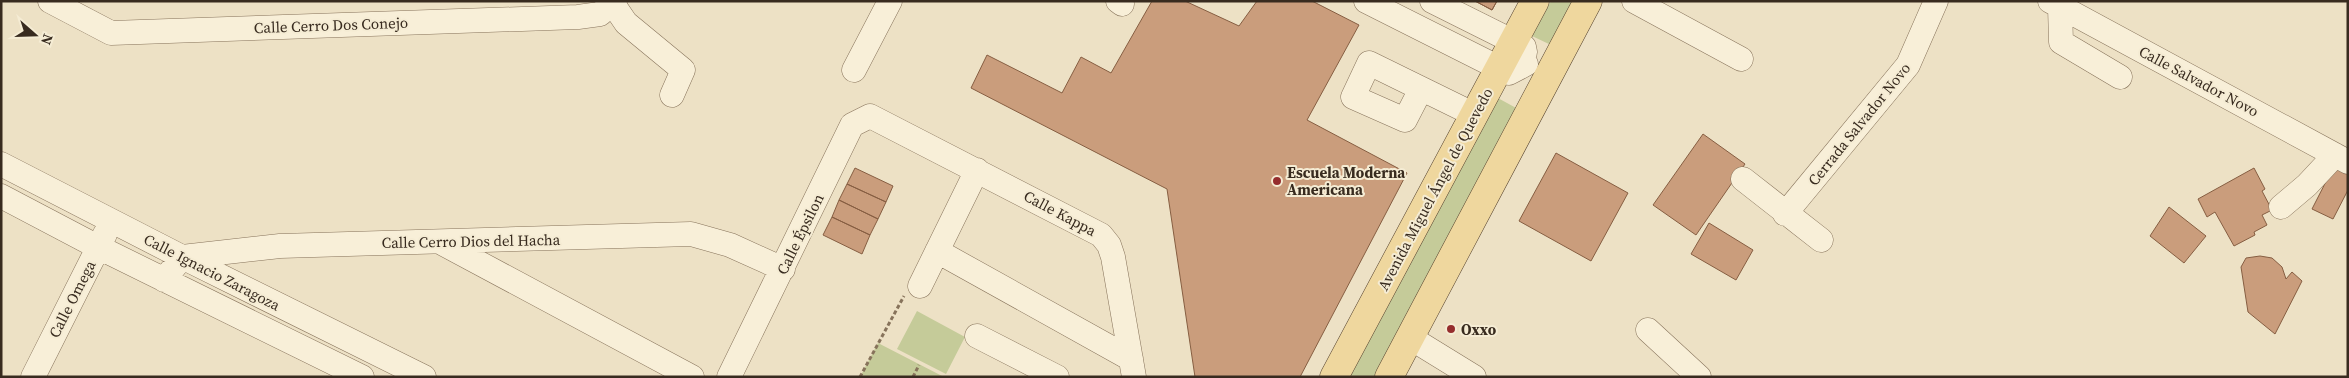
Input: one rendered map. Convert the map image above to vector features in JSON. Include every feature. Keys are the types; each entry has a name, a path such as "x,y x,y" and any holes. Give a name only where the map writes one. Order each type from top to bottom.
{"main road":[{"name":"Avenida Miguel Ángel de Quevedo","path":"1389,377 1408,337 1522,63 1536,1"},
{"name":"Avenida Miguel Ángel de Quevedo","path":"1334,377 1475,115 1522,63 1588,1"}],"street":[{"name":"Calle Cerro Dos Conejo","path":"50,1 111,32 578,17 600,14 614,3"},
{"path":"854,70 890,1"},
{"path":"1366,1 1522,63"},
{"path":"1432,1 1522,63"},
{"path":"1634,1 1741,59"},
{"name":"Cerrada Salvador Novo","path":"1785,214 1908,65 1936,1"},
{"path":"614,3 626,24 683,70 672,95"},
{"path":"2055,4 2061,42 2120,77"},
{"name":"Calle Salvador Novo","path":"2055,4 2341,158"},
{"path":"1421,88 1475,115"},
{"name":"Calle Épsilon","path":"729,377 852,125 870,116 887,124"},
{"name":"Calle Kappa","path":"887,124 1101,235 1109,245 1113,257 1132,368"},
{"path":"2281,207 2341,158"},
{"name":"Calle Ignacio Zaragoza","path":"1,164 182,257 424,377"},
{"path":"914,289 937,251 977,170"},
{"path":"1743,179 1785,214 1822,240"},
{"name":"Calle Ignacio Zaragoza","path":"1,196 98,247 362,377"},
{"name":"Calle Omega","path":"32,377 112,221"},
{"name":"Calle Cerro Dios del Hacha","path":"182,257 280,246 691,234 730,245 783,269"},
{"path":"438,241 692,377"},
{"path":"937,251 1132,368"},
{"path":"164,280 182,257"},
{"path":"1648,330 1699,377"},
{"path":"978,336 1057,377"},
{"path":"1408,337 1474,377"}],"path":[{"path":"860,377 914,289"},
{"path":"913,377 919,365"}],"green space":[{"path":"1551,1 1574,1 1551,45 1532,36"},
{"path":"1496,97 1518,109 1380,377 1348,377"},
{"path":"917,311 965,337 946,374 897,349"},
{"path":"878,343 944,377 860,377"}],"building":[{"name":"Escuela Moderna Americana","path":"1152,1 1185,1 1239,26 1257,1 1312,1 1359,25 1307,120 1407,173 1300,377 1195,377 1167,189 971,88 987,55 1062,93 1081,57 1111,73"},
{"path":"1475,1 1497,1 1492,10"},
{"path":"1475,1 1497,1 1492,10"},
{"path":"1703,134 1745,164 1696,235 1653,205"},
{"path":"1556,153 1628,193 1591,261 1519,221"},
{"path":"2336,162 2348,168 2348,190 2333,219 2312,209"},
{"path":"855,168 893,186 886,202 847,184"},
{"path":"2254,168 2265,189 2262,191 2272,210 2262,215 2267,225 2254,232 2255,235 2234,246 2215,212 2207,217 2198,199"},
{"path":"847,184 886,202 878,219 839,200"},
{"path":"839,200 878,219 870,235 832,217"},
{"path":"2169,207 2206,236 2184,263 2150,236"},
{"path":"832,217 870,235 862,254 823,235"},
{"path":"1709,223 1753,250 1736,280 1691,254"},
{"path":"2260,256 2272,258 2282,267 2286,279 2292,272 2302,281 2275,334 2248,312 2241,267 2246,258"}],"place":[{"name":"Escuela Moderna Americana","path":"1277,181"},
{"name":"Oxxo","path":"1451,329"}]}
